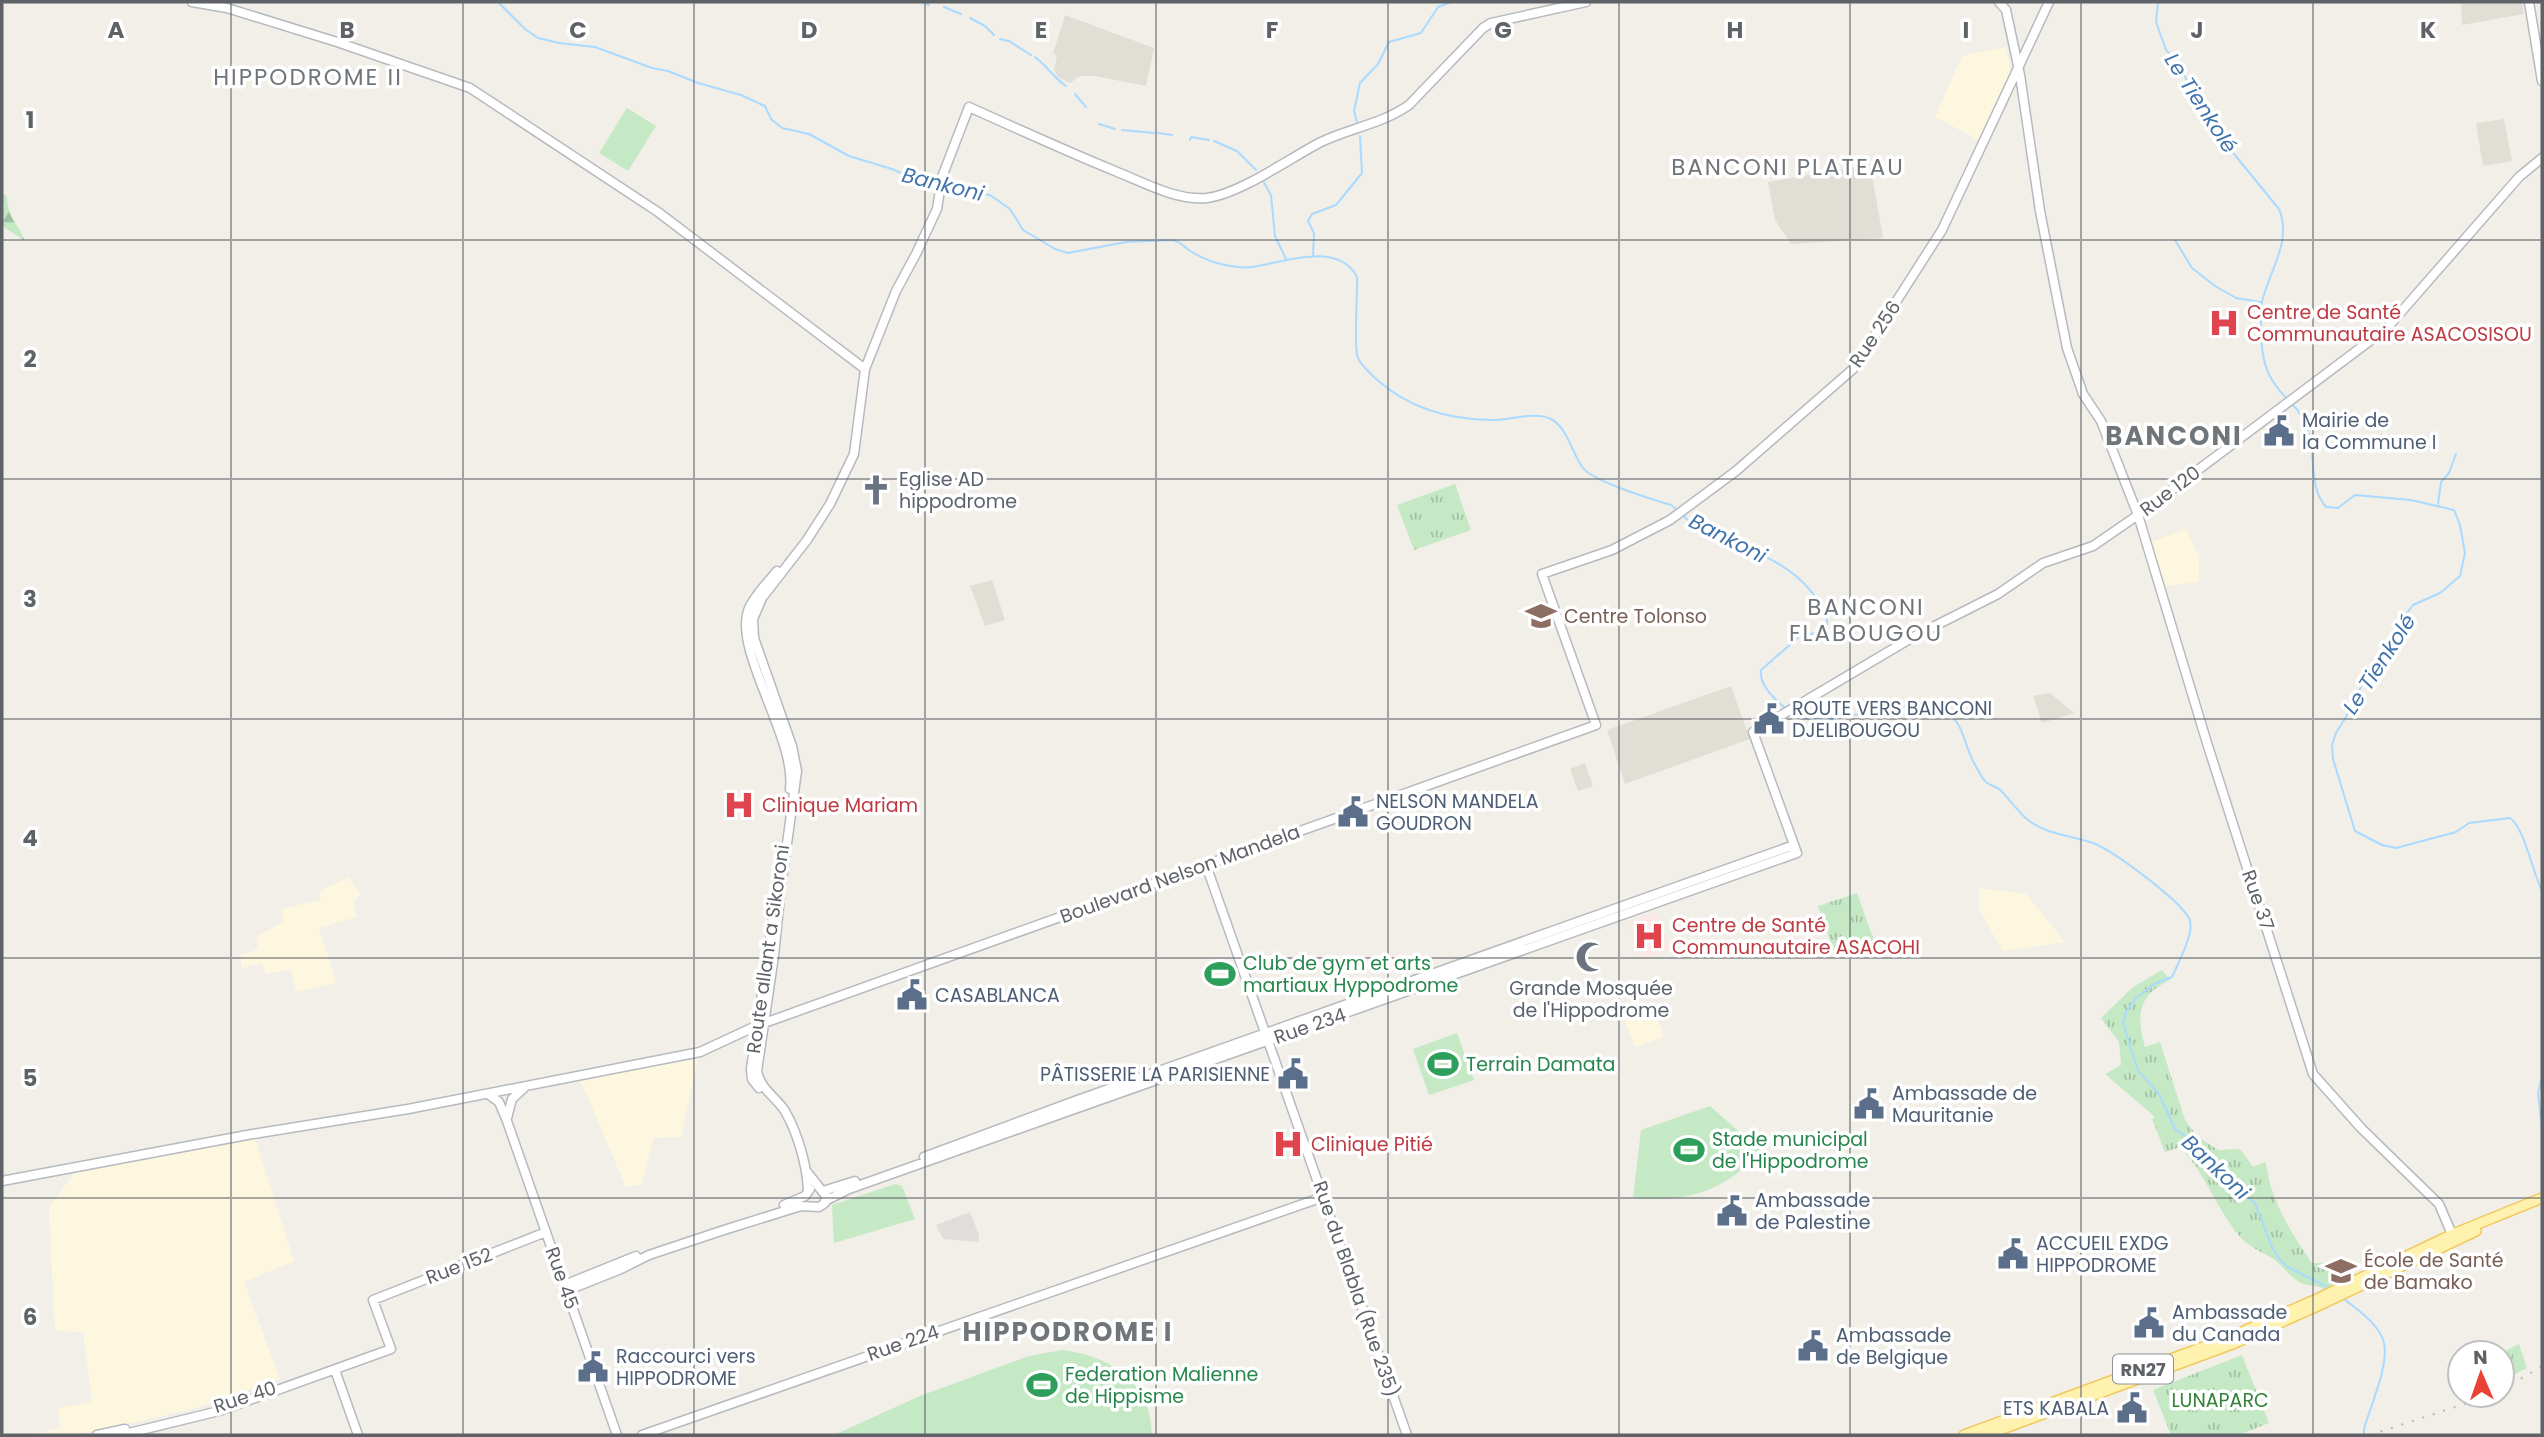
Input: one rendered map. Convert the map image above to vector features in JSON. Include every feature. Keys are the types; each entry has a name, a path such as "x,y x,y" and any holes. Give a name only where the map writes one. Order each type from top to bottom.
{"main road":[{"name":"RN27","path":"1986,1435 2235,1343 2542,1198"},
{"name":"RN27","path":"2454,1238 2542,1203"},
{"name":"RN27","path":"1964,1435 2321,1301"}],"street":[{"path":"192,2 227,8 337,42 470,88 658,212 865,369"},
{"path":"760,1025 774,956 797,771 792,746 754,638 753,619 762,598 789,565 830,504 854,454 865,369 896,291 937,209 942,177 970,107 1065,150 1170,192 1191,197 1215,196 1239,187 1324,141 1374,124 1400,111 1491,23 1586,2"},
{"name":"Rue 37","path":"1999,2 2006,10 2020,75 2040,211 2067,348 2083,394 2101,421 2138,515 2207,743 2314,1073 2361,1128 2438,1204 2454,1238"},
{"name":"Rue 256","path":"1596,725 1542,574 1612,550 1674,517 1759,453 1853,369 1942,230 2049,2"},
{"path":"2529,2 2542,81"},
{"name":"Rue 120","path":"1795,849 1753,732 1924,631 1998,594 2043,562 2093,546 2138,515 2387,328 2519,177 2538,160"},
{"name":"Route allant a Sikoroni","path":"789,565 779,569 758,593 746,618 747,640 786,749 791,773 760,1025 751,1069 752,1079 758,1087 786,1112 807,1172"},
{"name":"Boulevard Nelson Mandela","path":"2,1181 526,1087 700,1052 760,1025 1596,725"},
{"name":"Rue 234","path":"825,1201 849,1189 1267,1037 1795,849"},
{"name":"Rue du Blabla (Rue 235)","path":"1206,865 1407,1435"},
{"name":"Rue 234","path":"821,1189 908,1163 1072,1102 1267,1037"},
{"path":"507,1121 512,1099 518,1091 526,1087"},
{"name":"Rue 45","path":"488,1094 499,1102 507,1121 617,1435"},
{"path":"565,1288 649,1255 794,1207 808,1205 817,1208 825,1201 821,1189 807,1172"},
{"path":"807,1172 808,1205"},
{"path":"565,1288 645,1251 807,1193 812,1188 821,1189"},
{"name":"Rue 224","path":"642,1435 1323,1197"},
{"name":"Rue 152","path":"390,1346 373,1300 546,1232"},
{"name":"Rue 40","path":"121,1435 219,1411 335,1370 390,1346"},
{"name":"Rue 40","path":"97,1435 217,1407 390,1346"},
{"path":"335,1370 358,1435"}],"shaded area":[{"path":"2461,2 2522,2 2524,14 2462,25"},
{"path":"1065,15 1154,48 1146,86 1095,76 1080,76 1070,83 1058,77 1054,70 1057,55 1053,54"},
{"path":"2006,47 2011,73 1981,141 1935,117 1962,56"},
{"path":"2504,119 2512,161 2483,166 2476,123"},
{"path":"1870,164 1883,238 1791,244 1775,220 1768,182"},
{"path":"2186,529 2199,557 2199,582 2165,586 2151,542"},
{"path":"992,580 1005,620 985,626 970,586"},
{"path":"1731,686 1750,739 1625,784 1607,730"},
{"path":"2050,693 2074,713 2042,723 2033,696"},
{"path":"1585,763 1593,786 1578,791 1570,769"},
{"path":"348,877 360,894 353,902 356,917 319,928 336,983 296,992 291,969 266,974 262,963 242,968 240,955 259,949 256,937 283,922 282,909 320,900 321,891"},
{"path":"1979,888 2026,894 2065,942 2003,951 1979,910"},
{"name":"Centre de Santé Communautaire ASACOHI","path":"1656,912 1670,950 1642,960 1629,922"},
{"path":"1653,1005 1664,1037 1635,1047 1623,1015"},
{"path":"698,1059 681,1137 654,1138 642,1184 626,1187 580,1079"},
{"path":"255,1139 294,1261 244,1282 280,1379 190,1410 75,1435 32,1435 60,1428 58,1408 92,1402 83,1332 55,1331 49,1208 75,1172"},
{"path":"970,1212 979,1242 943,1239 936,1225"}],"green space":[{"path":"627,108 656,126 628,171 599,153"},
{"path":"2,194 7,196 11,215 25,241 2,226"},
{"path":"1455,484 1471,530 1414,550 1397,505"},
{"path":"1857,893 1874,941 1835,954 1818,906"},
{"path":"2162,970 2170,980 2151,992 2142,1007 2142,1036 2145,1047 2160,1042 2185,1120 2197,1136 2218,1150 2240,1149 2253,1167 2265,1162 2273,1194 2293,1235 2312,1263 2325,1263 2337,1283 2324,1289 2304,1284 2292,1277 2275,1260 2244,1241 2188,1156 2180,1147 2165,1152 2152,1119 2155,1117 2105,1074 2121,1065 2119,1042 2101,1018 2133,987"},
{"name":"Terrain Damata","path":"1457,1033 1474,1080 1429,1095 1413,1049"},
{"path":"1710,1106 1762,1152 1733,1177 1703,1191 1671,1198 1633,1198 1641,1130"},
{"path":"895,1184 902,1186 915,1219 834,1243 832,1205"},
{"path":"2519,1344 2527,1368 2516,1374 2516,1346"},
{"name":"Federation Malienne de Hippisme","path":"1062,1350 1097,1358 1125,1375 1136,1386 1144,1400 1150,1416 1152,1435 834,1435 920,1396 1029,1356"},
{"name":"LUNAPARC","path":"2242,1355 2269,1423 2238,1435 2171,1435 2153,1390"}],"waterway":[{"name":"Bankoni","path":"498,2 538,38 595,47 652,68 741,95 765,106 771,119 782,128 809,134 849,156 938,186"},
{"path":"921,2 929,5"},
{"path":"1358,126 1354,111 1360,83 1378,64 1389,42 1421,33 1438,7 1451,2"},
{"name":"Le Tienkolé","path":"2158,2 2156,22 2166,50 2177,61 2208,122 2279,209 2282,243 2262,301 2261,336 2263,356 2269,374 2288,400"},
{"path":"944,7 961,14"},
{"path":"970,18 985,26 994,35"},
{"path":"1000,39 1009,41 1031,55"},
{"path":"1035,57 1066,86"},
{"path":"1075,94 1086,107"},
{"path":"1099,124 1115,129"},
{"path":"1122,130 1154,133"},
{"path":"1158,133 1172,135"},
{"path":"1313,256 1314,233 1308,221 1312,214 1336,205 1362,173 1360,136"},
{"path":"1190,140 1191,137 1209,140"},
{"path":"1214,141 1237,151 1256,170"},
{"path":"1263,181 1271,195 1275,236 1286,259"},
{"name":"Bankoni","path":"943,188 990,195 1010,209 1023,230 1055,249 1068,253 1126,242 1172,240 1207,260 1235,267 1252,267 1308,257 1337,259 1348,266 1357,277 1358,358 1368,371 1388,388 1415,404 1445,415 1493,420 1522,416 1551,419 1562,428 1579,462 1589,473 1624,490 1671,505 1677,510"},
{"path":"2175,240 2192,268 2215,286 2236,298 2260,302"},
{"name":"Le Tienkolé","path":"2292,404 2308,430 2315,484 2326,507 2338,508 2355,495 2411,500 2454,510 2465,553 2460,576 2440,593 2413,605 2406,614 2383,653 2370,669 2336,733 2332,745 2333,759 2355,831 2382,845 2396,848 2456,832 2469,823 2510,818 2524,840 2542,891"},
{"path":"2438,504 2441,482 2449,473 2456,454"},
{"name":"Bankoni","path":"1684,516 1692,525 1781,565 1809,589 1824,613 1827,625 1820,632 1800,636 1761,670 1765,687 1786,709"},
{"name":"Bankoni","path":"1790,713 1806,718 1824,719 1904,706 1942,710 1959,726 1984,779 1999,789 2028,820 2043,829 2085,840 2103,848 2145,876 2183,910 2189,918 2190,931 2172,977 2156,983 2136,998 2126,1012 2123,1023 2138,1071 2159,1094 2175,1129 2203,1149 2220,1167 2224,1178 2255,1203 2272,1247 2280,1260 2288,1267 2331,1289"},
{"name":"Le Tienkolé","path":"2542,1077 2538,1093 2542,1129"},
{"name":"Bankoni","path":"2344,1299 2373,1324 2384,1343 2384,1363 2364,1435"}],"railway":[{"path":"2516,1382 2542,1366"},
{"path":"2370,1435 2449,1409"}],"place":[{"name":"Centre de Santé Communautaire ASACOSISOU","path":"2224,323"},
{"name":"Mairie de la Commune I","path":"2279,431"},
{"name":"Eglise AD hippodrome","path":"876,490"},
{"name":"Centre Tolonso","path":"1541,616"},
{"name":"ROUTE VERS BANCONI DJELIBOUGOU","path":"1769,719"},
{"name":"Clinique Mariam","path":"739,805"},
{"name":"NELSON MANDELA GOUDRON","path":"1353,812"},
{"name":"Centre de Santé Communautaire ASACOHI","path":"1649,936"},
{"name":"Grande Mosquée de l'Hippodrome","path":"1591,957"},
{"name":"Club de gym et arts martiaux Hyppodrome","path":"1220,974"},
{"name":"CASABLANCA","path":"912,995"},
{"name":"Terrain Damata","path":"1443,1064"},
{"name":"PÂTISSERIE LA PARISIENNE","path":"1293,1074"},
{"name":"Ambassade de Mauritanie","path":"1869,1104"},
{"name":"Clinique Pitié","path":"1288,1144"},
{"name":"Stade municipal de l'Hippodrome","path":"1689,1150"},
{"name":"Ambassade de Palestine","path":"1732,1211"},
{"name":"ACCUEIL EXDG HIPPODROME","path":"2013,1254"},
{"name":"École de Santé de Bamako","path":"2341,1271"},
{"name":"Ambassade du Canada","path":"2149,1323"},
{"name":"Ambassade de Belgique","path":"1813,1346"},
{"name":"Raccourci vers HIPPODROME","path":"593,1367"},
{"name":"Federation Malienne de Hippisme","path":"1042,1385"},
{"name":"ETS KABALA","path":"2132,1408"}],"district":[{"name":"HIPPODROME II","path":"308,77"},
{"name":"BANCONI PLATEAU","path":"1788,167"},
{"name":"BANCONI","path":"2174,436"},
{"name":"BANCONI FLABOUGOU","path":"1866,620"},
{"name":"HIPPODROME I","path":"1068,1332"}]}
